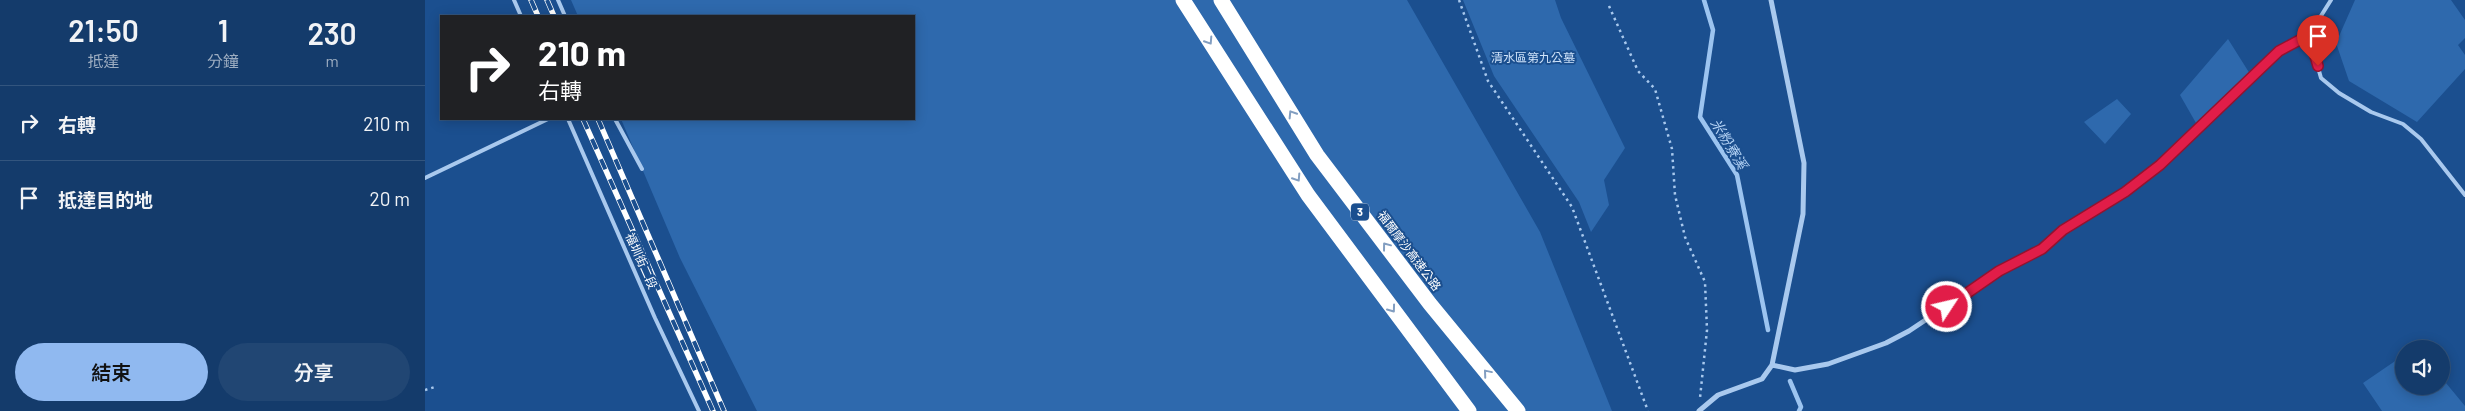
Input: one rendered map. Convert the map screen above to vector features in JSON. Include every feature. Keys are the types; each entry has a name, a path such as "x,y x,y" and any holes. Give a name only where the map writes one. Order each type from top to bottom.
{"highway":[{"path":"1183,0 1308,195 1469,411"},
{"name":"福爾摩沙高速公路","path":"1221,0 1317,155 1430,304 1518,411"}],"street":[{"path":"1699,410 1718,395 1762,379 1772,365 1803,214 1804,163 1771,0"},
{"path":"1772,365 1795,370 1828,364 1909,331 1999,271 2042,249 2063,230 2125,192 2160,165 2279,51 2309,35"}],"lane":[{"path":"514,0 521,15"},
{"path":"558,0 565,15"},
{"path":"2331,0 2309,35 2321,78 2339,93 2371,112 2403,124 2421,139 2465,195"},
{"path":"425,178 547,120"},
{"name":"福圳街二段","path":"568,120 655,318 699,411"},
{"path":"616,120 642,169"}],"path":[{"path":"1459,0 1488,81 1572,207 1648,411"},
{"path":"1609,6 1638,71 1655,89 1672,149 1675,196 1685,237 1705,282 1707,330 1699,410"},
{"path":"425,390 435,388"}],"green space":[{"path":"571,0 1407,0 1540,232 1612,411 757,411 680,258 621,120 915,120 915,15 578,15"},
{"name":"清水區第九公墓","path":"1463,0 1555,0 1561,18 1625,148 1604,180 1609,205 1591,232 1579,202 1494,76"},
{"path":"2355,0 2451,0 2465,20 2465,38 2458,45 2465,55 2465,69 2417,122 2349,81 2336,43"},
{"path":"2228,39 2250,74 2196,123 2180,95"},
{"path":"2117,99 2131,114 2105,144 2084,122"},
{"path":"2395,361 2395,395 2450,395 2450,388 2465,406 2465,411 2382,411 2363,383"}],"waterway":[{"name":"米粉寮溪","path":"1704,0 1713,30 1700,117 1737,175 1768,330"},
{"name":"米粉寮溪","path":"1790,381 1801,407 1799,411"}],"railway":[{"path":"531,0 538,15"},
{"path":"547,0 554,15"},
{"path":"583,120 713,411"},
{"path":"598,120 724,411"}],"route":[{"path":"1947,307 1999,271 2042,249 2063,230 2125,192 2160,165 2234,92 2258,73 2279,51 2309,35 2318,66"}]}
